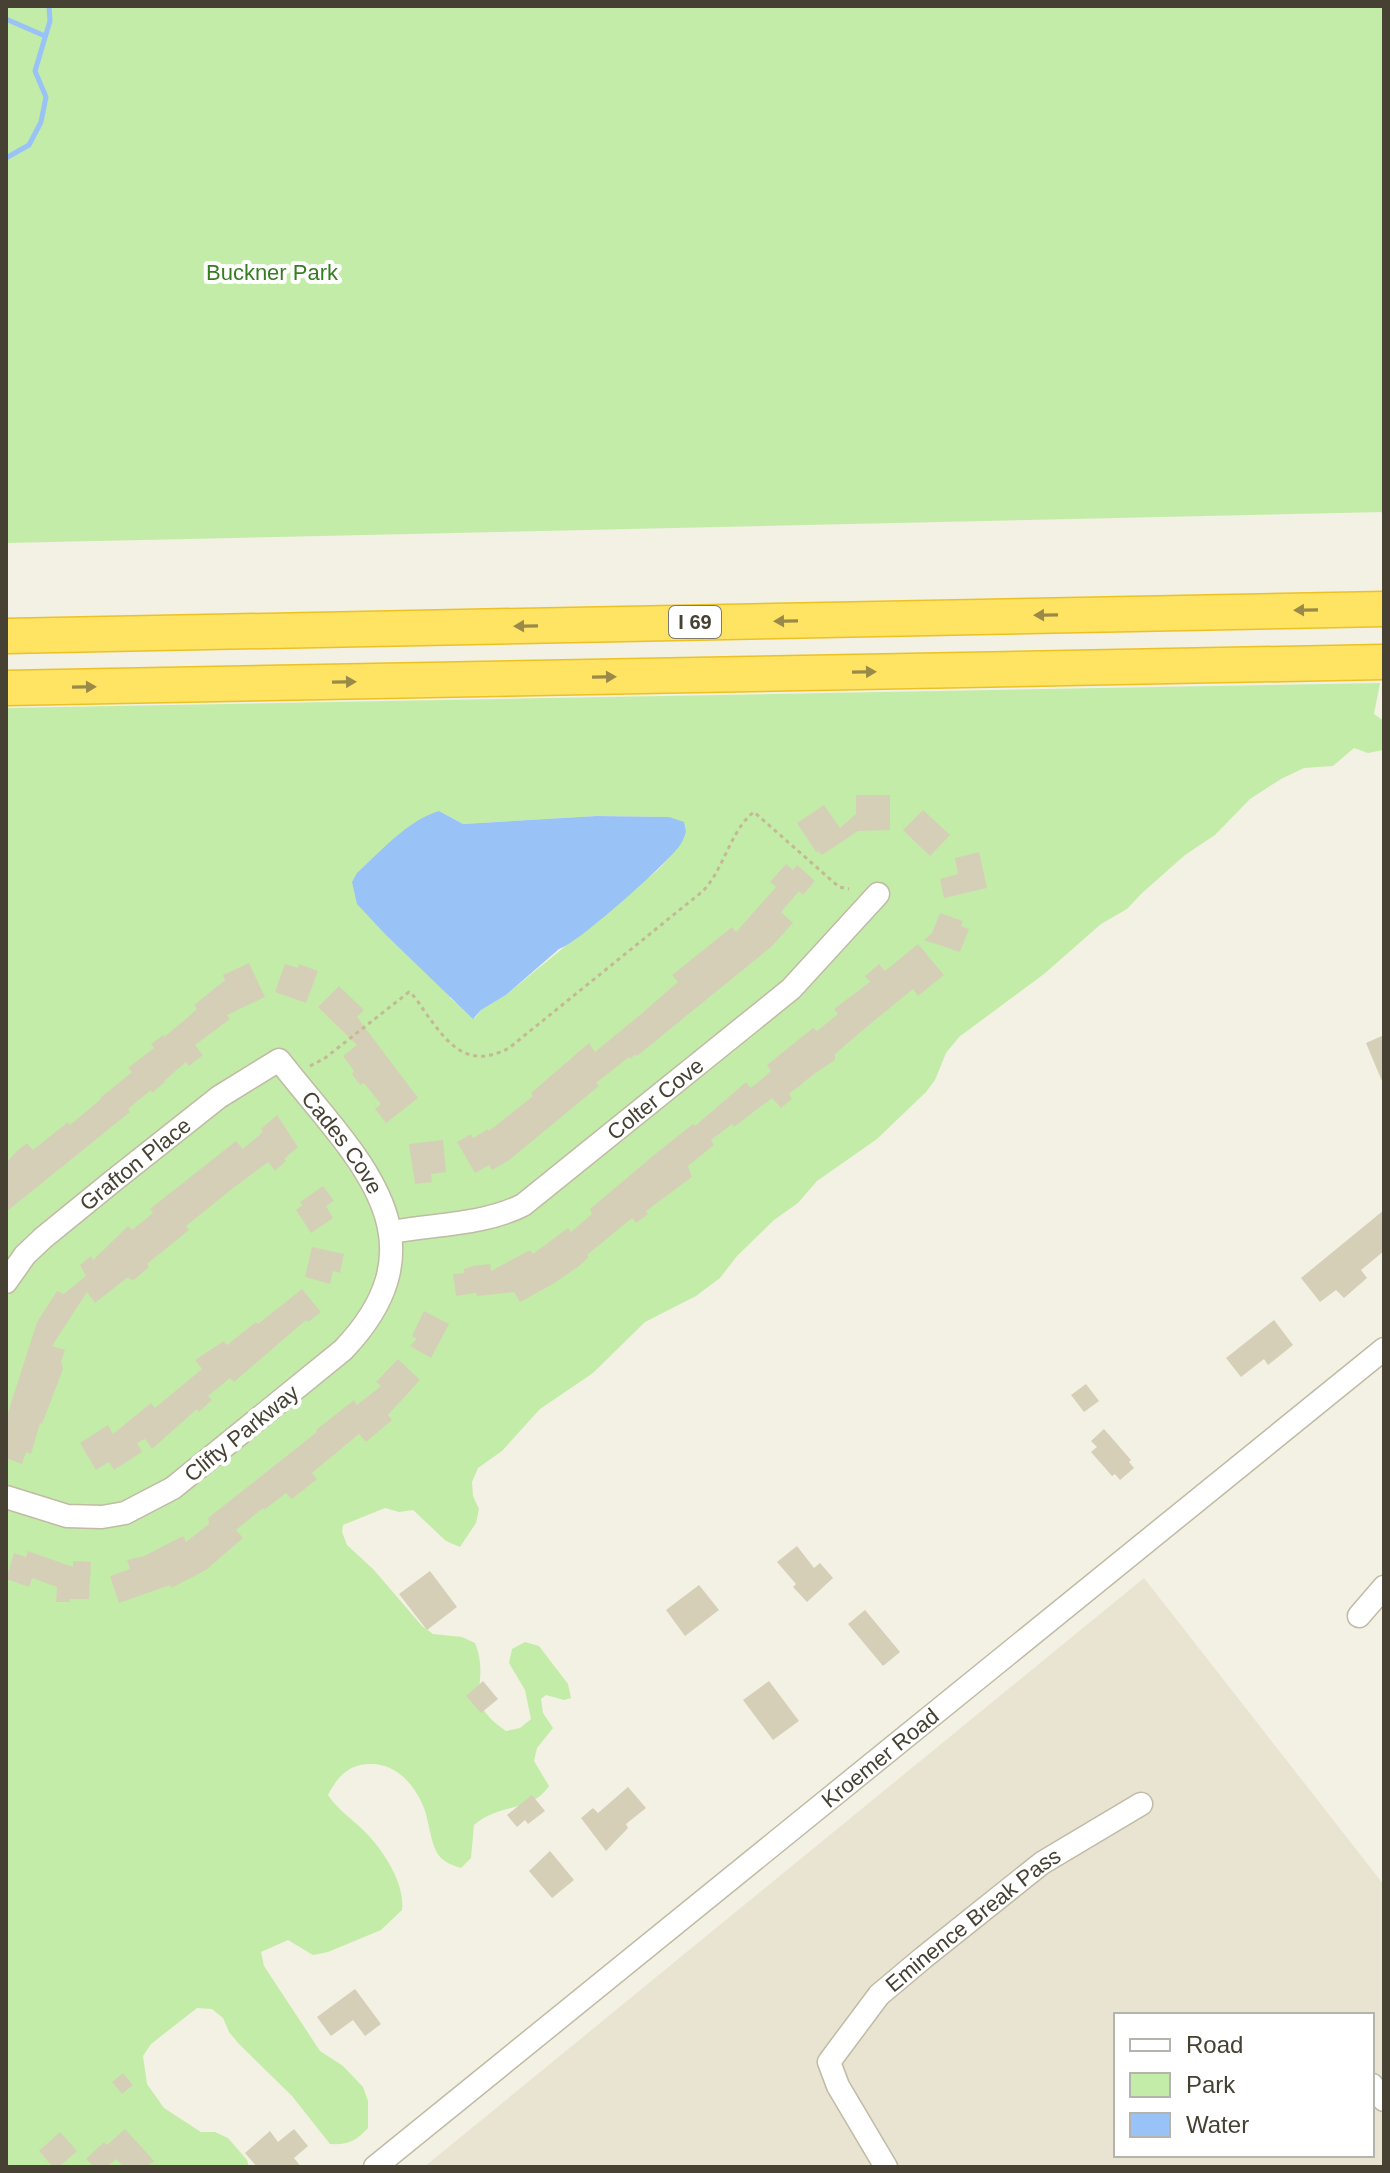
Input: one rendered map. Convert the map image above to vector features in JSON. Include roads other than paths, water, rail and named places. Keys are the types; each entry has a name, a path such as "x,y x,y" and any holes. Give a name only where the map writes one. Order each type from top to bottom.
{"highway":[{"name":"I 69","path":"6,636 1384,609"},
{"path":"6,688 1384,662"}],"street":[{"name":"Colter Cove","path":"392,1232 474,1220 523,1205 791,989 878,894"},
{"name":"Cades Cove","path":"279,1060 371,1177 384,1203 392,1232"},
{"name":"Grafton Place","path":"6,1282 25,1255 43,1238 219,1097 279,1060"},
{"name":"Clifty Parkway","path":"6,1497 67,1516 102,1517 125,1513 173,1488 330,1361 358,1334 382,1294 389,1266 392,1232"},
{"name":"Kroemer Road","path":"375,2167 1384,1349"},
{"path":"1359,1616 1384,1587"},
{"name":"Eminence Break Pass","path":"886,2167 838,2086 829,2062 879,1995 923,1958 1042,1863 1141,1804"}],"water":[{"path":"439,811 463,824 597,816 669,817 684,822 686,832 670,857 620,903 473,1019 357,904 352,882 357,873 395,838 416,822"}],"waterway":[{"path":"6,158 29,145 41,122 46,97 35,71 50,21 49,6"},
{"path":"6,19 45,36"}],"park label":[{"name":"Buckner Park","path":"272,272"}]}
